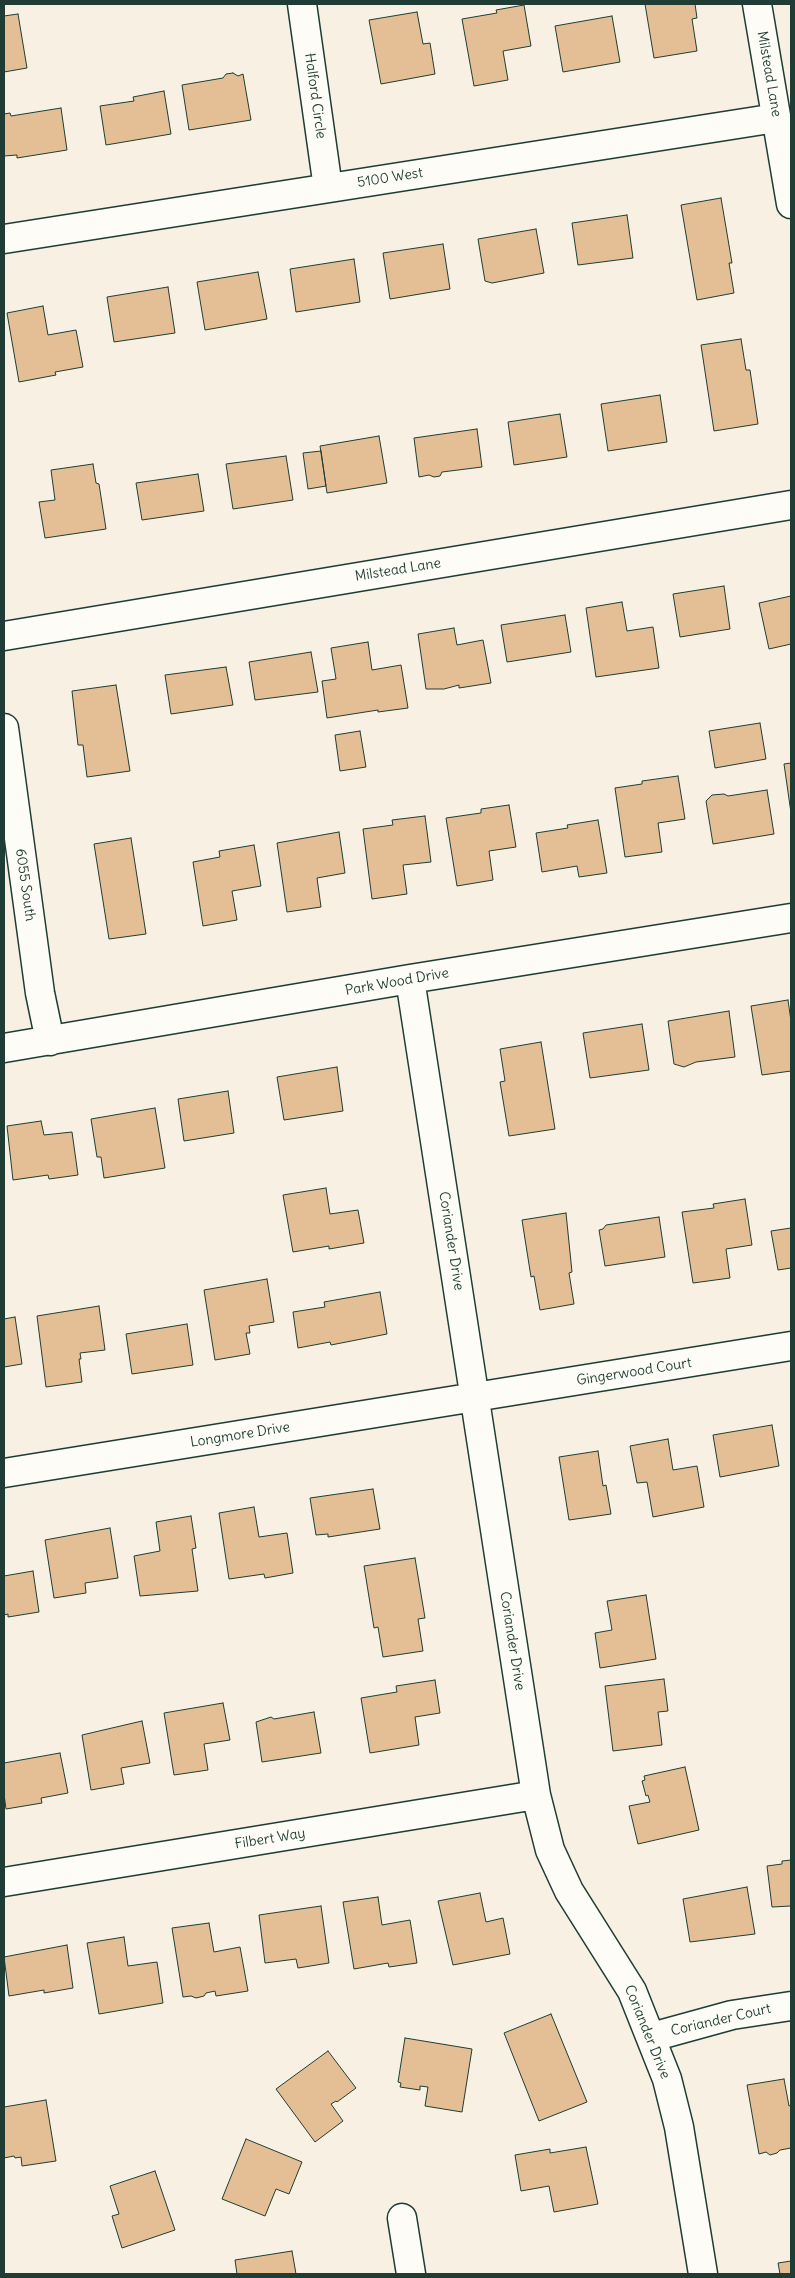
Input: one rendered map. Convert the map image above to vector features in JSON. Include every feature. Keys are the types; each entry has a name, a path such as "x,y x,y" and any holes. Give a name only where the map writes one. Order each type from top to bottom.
{"street":[{"name":"Halford Circle","path":"302,4 328,188"},
{"name":"Milstead Lane","path":"757,4 791,204"},
{"name":"5100 West","path":"4,238 776,118"},
{"name":"Milstead Lane","path":"4,636 791,505"},
{"name":"6055 South","path":"4,728 40,993 50,1041"},
{"name":"Park Wood Drive","path":"4,1048 410,979 791,918"},
{"name":"Coriander Drive","path":"410,979 476,1397 536,1796 550,1850 569,1891 632,1991 652,2037 667,2079 679,2127 703,2274"},
{"name":"Gingerwood Court","path":"476,1397 791,1346"},
{"name":"Longmore Drive","path":"4,1473 476,1397"},
{"name":"Filbert Way","path":"4,1882 536,1796"},
{"name":"Coriander Court","path":"652,2037 732,2015 791,2006"},
{"path":"402,2218 411,2274"}],"building":[{"path":"645,4 695,4 697,18 692,19 697,51 654,58"},
{"path":"524,5 531,46 503,51 508,80 474,86 462,19 497,13 496,10"},
{"path":"417,12 423,44 430,43 435,74 381,84 369,20"},
{"path":"18,14 27,68 4,72 4,16"},
{"path":"612,16 620,62 563,72 555,26"},
{"path":"233,73 238,76 243,74 251,120 189,130 182,85 223,78 226,74"},
{"path":"164,91 171,134 106,145 100,106 134,101 133,97"},
{"path":"61,108 67,150 17,158 17,155 4,156 4,114 10,113 11,116"},
{"path":"721,198 732,263 729,263 734,293 697,300 681,205"},
{"path":"627,215 633,258 578,265 572,223"},
{"path":"536,229 544,273 492,283 485,281 478,239"},
{"path":"443,244 450,289 390,299 383,253"},
{"path":"354,259 360,302 296,312 290,269"},
{"path":"258,272 267,319 205,330 197,282"},
{"path":"168,287 175,333 114,342 107,297"},
{"path":"43,306 48,335 76,330 83,367 55,372 56,375 19,382 7,313"},
{"path":"741,339 746,370 750,370 758,424 714,431 701,345"},
{"path":"660,395 667,442 608,451 601,404"},
{"path":"560,414 567,457 514,465 508,422"},
{"path":"477,429 482,467 442,472 440,476 434,477 429,475 419,477 414,438"},
{"path":"379,436 387,483 327,493 320,446"},
{"path":"321,451 326,486 308,489 303,453"},
{"path":"286,456 293,500 233,509 226,464"},
{"path":"93,464 96,483 99,484 106,529 45,538 39,502 55,500 51,470"},
{"path":"198,474 204,511 142,520 136,483"},
{"path":"724,586 730,629 680,637 673,594"},
{"path":"791,596 791,644 769,649 759,603"},
{"path":"622,602 627,631 653,627 659,668 596,677 586,608"},
{"path":"565,615 571,652 507,662 501,625"},
{"path":"454,628 457,645 483,640 491,683 459,688 459,685 444,689 426,689 418,634"},
{"path":"368,642 372,670 401,665 408,708 378,712 378,710 327,718 322,681 336,679 331,648"},
{"path":"311,652 318,692 255,700 249,662"},
{"path":"226,667 233,705 171,714 165,675"},
{"path":"116,685 130,771 87,777 83,745 78,745 72,691"},
{"path":"760,723 766,759 715,768 709,731"},
{"path":"360,731 366,767 340,771 335,735"},
{"path":"791,763 791,813 784,764"},
{"path":"678,776 685,819 658,823 662,852 625,857 615,788 642,784 642,781"},
{"path":"767,790 774,834 713,844 706,801 712,795 724,794 728,796"},
{"path":"509,805 516,847 489,851 493,880 457,886 446,818 481,813 481,809"},
{"path":"425,816 431,862 403,865 407,894 372,899 363,829 393,825 392,820"},
{"path":"598,820 607,873 579,877 577,866 542,872 536,833 568,828 567,825"},
{"path":"339,832 345,873 317,878 321,907 287,912 277,843"},
{"path":"131,838 146,934 109,939 94,844"},
{"path":"254,845 261,886 232,891 237,920 203,926 193,862 220,857 219,851"},
{"path":"788,1000 791,1021 791,1071 762,1075 751,1006"},
{"path":"729,1011 735,1057 696,1062 684,1067 674,1064 668,1021"},
{"path":"642,1024 649,1070 590,1078 583,1033"},
{"path":"541,1042 555,1129 509,1136 500,1082 505,1081 500,1049"},
{"path":"337,1067 343,1111 284,1120 277,1077"},
{"path":"228,1091 234,1133 184,1141 178,1099"},
{"path":"155,1108 165,1168 104,1178 101,1157 97,1157 91,1119"},
{"path":"41,1121 44,1135 72,1132 78,1175 49,1179 48,1175 13,1180 7,1126"},
{"path":"326,1188 330,1214 358,1210 364,1243 329,1249 329,1246 293,1252 283,1195"},
{"path":"745,1199 752,1245 726,1249 730,1278 693,1283 682,1212 714,1208 713,1204"},
{"path":"566,1213 572,1272 569,1273 574,1304 540,1310 534,1276 531,1277 522,1220"},
{"path":"659,1217 665,1257 605,1266 599,1230 603,1229 606,1225"},
{"path":"791,1228 791,1268 778,1270 771,1231"},
{"path":"267,1279 274,1322 249,1326 250,1333 246,1333 250,1354 215,1360 204,1290"},
{"path":"380,1292 387,1334 331,1345 330,1342 298,1348 293,1312 325,1307 324,1302"},
{"path":"99,1306 105,1350 80,1353 82,1382 46,1387 37,1316"},
{"path":"15,1317 22,1364 4,1367 4,1319"},
{"path":"187,1324 193,1365 132,1374 126,1334"},
{"path":"772,1425 779,1466 720,1477 713,1435"},
{"path":"668,1439 673,1470 697,1466 704,1507 653,1517 647,1482 637,1483 630,1446"},
{"path":"598,1451 603,1486 606,1485 611,1514 569,1520 559,1457"},
{"path":"373,1489 380,1529 328,1537 328,1534 316,1535 310,1498"},
{"path":"254,1507 259,1537 287,1533 293,1573 265,1578 264,1574 229,1579 219,1513"},
{"path":"191,1516 196,1548 192,1549 198,1591 140,1596 134,1556 160,1551 156,1522"},
{"path":"110,1528 118,1578 85,1583 86,1593 54,1598 45,1540"},
{"path":"415,1558 425,1618 418,1619 423,1651 383,1657 378,1627 374,1628 364,1566"},
{"path":"33,1571 39,1612 8,1617 8,1614 4,1615 4,1576"},
{"path":"646,1595 656,1659 600,1668 595,1633 612,1630 607,1601"},
{"path":"664,1679 668,1711 658,1712 662,1745 613,1751 605,1686"},
{"path":"435,1680 440,1713 415,1717 419,1745 370,1753 361,1698 397,1692 396,1686"},
{"path":"223,1703 230,1740 204,1744 208,1770 174,1775 164,1713"},
{"path":"314,1712 321,1753 262,1762 256,1722 271,1717 274,1719"},
{"path":"142,1721 150,1763 121,1768 124,1784 91,1790 82,1735"},
{"path":"60,1753 68,1793 41,1798 42,1803 6,1809 4,1763"},
{"path":"685,1767 699,1830 638,1844 629,1806 650,1802 648,1795 646,1796 642,1781 645,1780 644,1776"},
{"path":"791,1860 791,1906 772,1907 767,1866 782,1864 782,1861"},
{"path":"747,1887 755,1934 690,1942 683,1899"},
{"path":"480,1893 486,1922 503,1918 510,1954 453,1965 438,1901"},
{"path":"378,1897 382,1925 410,1920 417,1963 389,1967 388,1963 354,1969 343,1902"},
{"path":"321,1906 329,1963 298,1968 296,1959 265,1963 259,1915"},
{"path":"209,1923 214,1952 240,1947 248,1991 216,1996 215,1991 196,1998 191,1996 183,1997 172,1928"},
{"path":"124,1937 128,1966 157,1962 163,2003 99,2014 87,1943"},
{"path":"67,1945 73,1988 44,1993 44,1990 9,1996 4,1957"},
{"path":"551,2014 587,2102 539,2121 504,2033"},
{"path":"405,2038 472,2049 462,2112 425,2106 428,2087 420,2086 420,2090 400,2087 401,2083 398,2082"},
{"path":"328,2051 356,2088 337,2102 331,2104 343,2121 315,2142 276,2089"},
{"path":"784,2079 789,2106 791,2105 791,2148 780,2150 770,2155 766,2152 759,2154 747,2085"},
{"path":"46,2100 56,2161 22,2166 21,2157 4,2158 4,2107"},
{"path":"246,2139 302,2162 289,2194 276,2189 265,2216 222,2199"},
{"path":"586,2147 598,2204 554,2212 549,2186 521,2191 515,2155 550,2149 550,2153"},
{"path":"155,2171 175,2230 122,2248 112,2216 119,2214 110,2186"},
{"path":"292,2251 296,2274 237,2274 235,2260"},
{"path":"791,2261 791,2274 780,2274 778,2263"}]}
